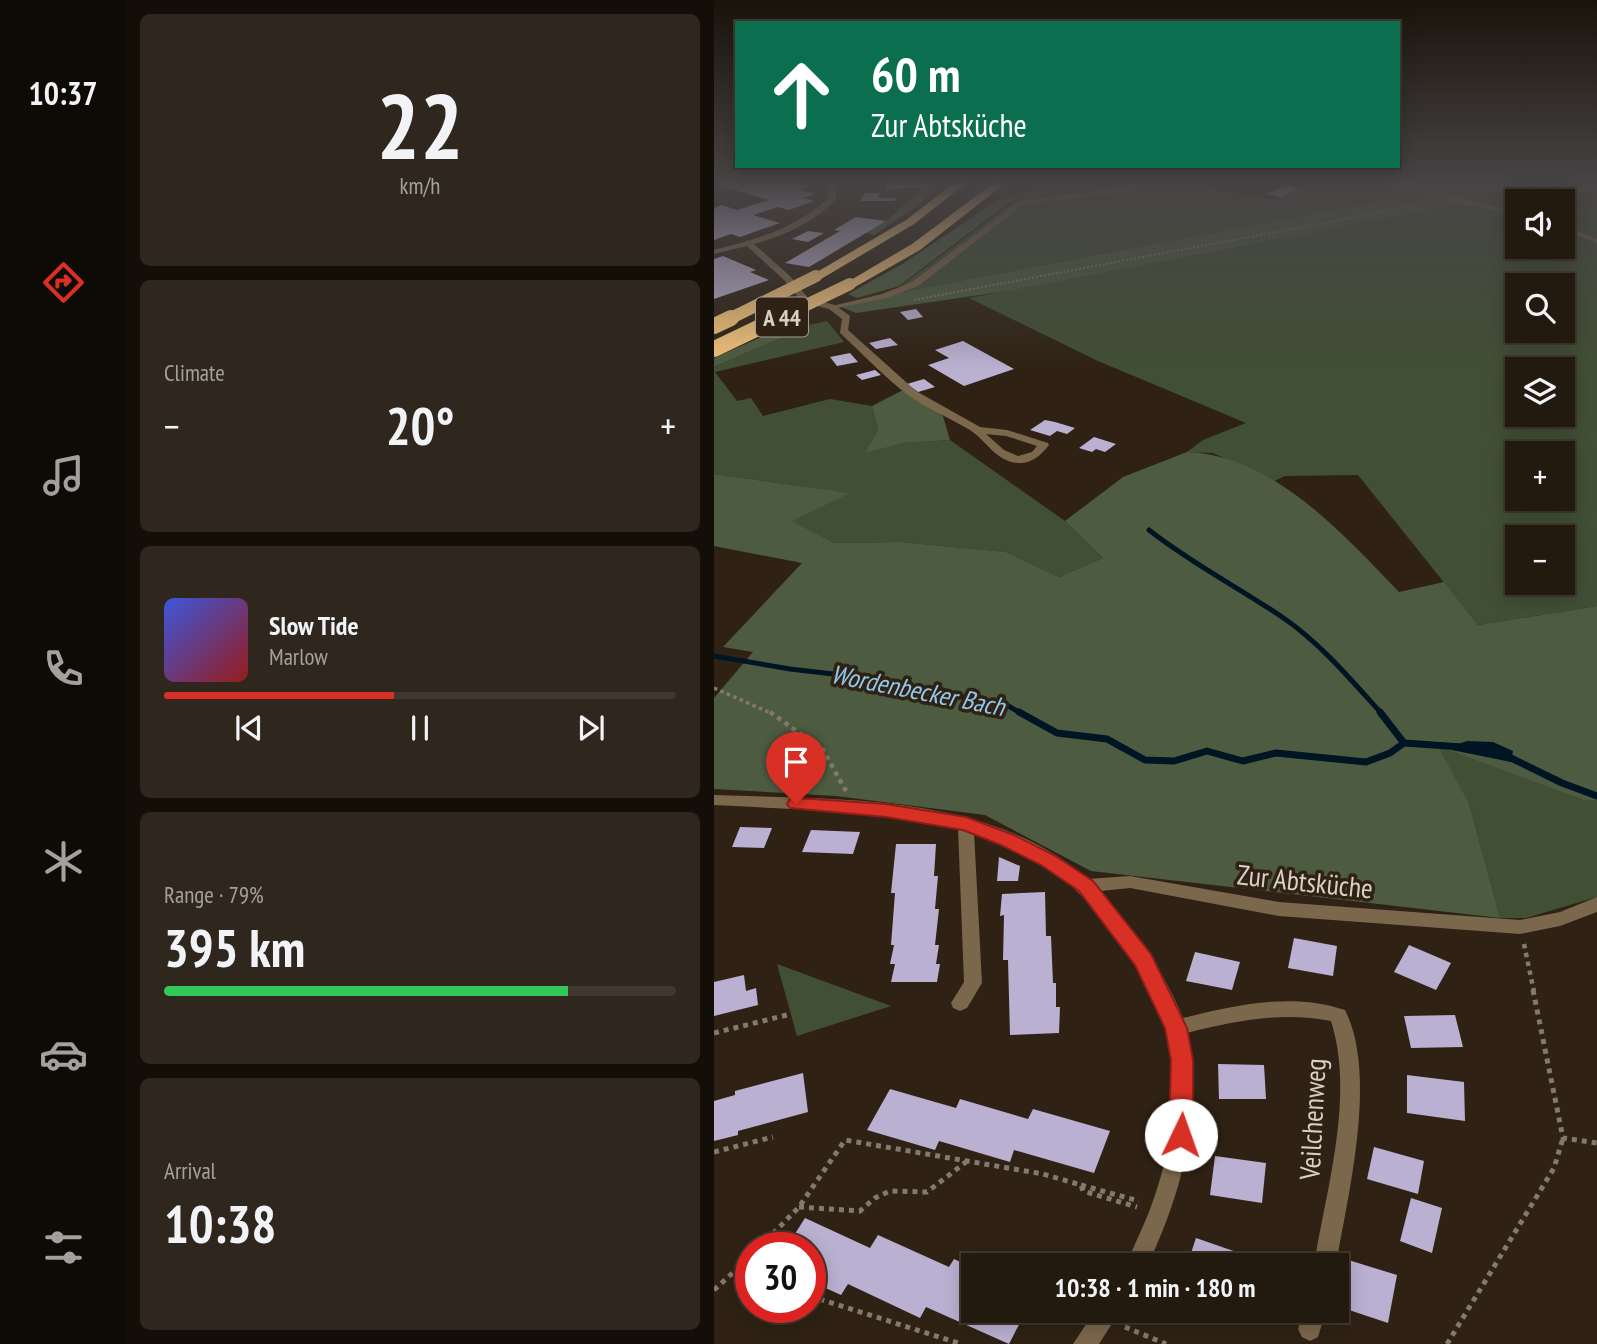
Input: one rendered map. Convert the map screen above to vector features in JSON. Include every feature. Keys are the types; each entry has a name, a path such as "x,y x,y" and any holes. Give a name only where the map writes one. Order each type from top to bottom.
{"highway":[{"name":"A 44","path":"714,326 816,276 872,244"},
{"name":"A 44","path":"714,349 850,284 920,244"}],"street":[{"path":"714,252 746,244"},
{"path":"750,244 787,278 805,300 832,307 847,318 843,331 912,393 978,430 1007,433 1044,445 1039,454 1023,460 1007,458 989,446 978,430"},
{"path":"714,800 846,807 966,824 1008,840 1048,860 1086,886 1129,940 1156,982 1176,1028 1182,1060 1183,1119 1179,1150 1157,1225 1143,1253"},
{"path":"960,1003 973,983 966,824"},
{"name":"Zur Abtsküche","path":"1086,886 1130,882 1279,909 1520,926 1545,924 1575,915 1597,904"},
{"name":"Veilchenweg","path":"1176,1028 1289,1007 1338,1016 1345,1033 1349,1091 1344,1156 1327,1253"},
{"path":"1085,1344 1112,1323"}],"lane":[{"path":"832,307 884,296 915,284 968,244"}],"path":[{"path":"906,301 1211,244"},
{"path":"714,688 768,710 823,750 846,790 846,807"},
{"path":"1447,1344 1554,1168 1563,1138 1520,926"},
{"path":"714,1033 791,1014"},
{"path":"714,1152 773,1137"},
{"path":"1563,1138 1597,1143"},
{"path":"775,1232 799,1207 845,1140 1043,1174 1138,1204"},
{"path":"799,1207 860,1211 874,1196 905,1188 927,1192 966,1161"},
{"path":"714,1290 735,1271"},
{"path":"826,1301 961,1344"},
{"path":"1125,1323 1166,1344"}],"green space":[{"path":"933,244 955,244 899,286 857,298 848,294"},
{"path":"957,244 1155,244 907,291 899,287"},
{"path":"1155,244 1255,244 1014,290 856,313 841,307 907,291"},
{"path":"1254,244 1505,244 1505,259 1575,259 1575,244 1597,244 1597,606 1478,625 1358,475 1285,476 1274,481 1213,453 1187,452 1203,440 1246,423 1098,361 969,298"},
{"path":"827,321 844,342 715,372 737,401 751,398 763,416 830,399 872,406 878,430 866,452 904,443 950,440 1065,521 1103,558 1059,577 1006,552 900,542 834,543 791,521 848,493 714,474 714,367 813,324"},
{"path":"813,324 714,367 714,358 768,334"},
{"path":"903,390 943,416 950,440 904,443 865,453 878,430 872,406"},
{"path":"1187,452 1219,456 1249,467 1277,482 1330,523 1399,592 1444,582 1478,625 1597,606 1597,800 1583,800 1438,746 1469,803 1500,918 1091,871 985,815 836,796 714,789 714,698 753,652 723,647 802,563 714,546 714,474 850,493 792,521 834,543 900,542 1006,552 1059,577 1103,558 1065,521 1123,477"},
{"path":"1437,745 1583,800 1597,800 1597,897 1526,918 1500,918 1469,803"},
{"path":"777,964 891,1006 797,1036"}],"water":[{"path":"1467,741 1493,742 1513,751 1511,762 1452,750 1455,745"}],"building":[{"path":"818,244 848,244 809,267 785,263"},
{"path":"723,256 756,270 750,272 769,280 714,299 714,259"},
{"path":"916,309 923,317 908,320 900,312"},
{"path":"890,338 898,345 876,349 869,343"},
{"path":"963,341 1014,369 964,386 928,365 949,358 935,350"},
{"path":"850,353 858,362 837,366 830,357"},
{"path":"875,370 881,375 862,380 856,375"},
{"path":"924,379 935,387 918,392 907,384"},
{"path":"1045,420 1075,428 1067,434 1057,431 1050,436 1030,430"},
{"path":"1094,437 1116,444 1105,452 1079,448"},
{"path":"740,827 772,828 764,848 732,847"},
{"path":"811,830 860,832 853,854 802,852"},
{"path":"896,844 936,844 934,876 938,876 935,909 939,909 935,945 939,945 936,964 940,964 937,982 891,982 895,964 890,964 894,945 891,945 895,893 891,893"},
{"path":"999,857 1020,866 1018,881 997,881"},
{"path":"1045,892 1046,936 1051,936 1056,1007 1060,1007 1059,1033 1010,1035 1008,960 1003,960 1004,915 1000,916 1002,894"},
{"path":"1294,938 1337,946 1333,976 1288,968"},
{"path":"1409,945 1451,963 1436,990 1394,972"},
{"path":"1195,952 1240,962 1232,990 1186,981"},
{"path":"744,975 746,991 756,988 758,1005 714,1016 714,982"},
{"path":"1455,1015 1463,1047 1411,1048 1404,1016"},
{"path":"1218,1064 1264,1065 1266,1099 1219,1099"},
{"path":"803,1073 808,1112 738,1131 738,1135 714,1141 714,1101 735,1095 735,1091"},
{"path":"1407,1075 1464,1082 1465,1121 1407,1113"},
{"path":"890,1089 956,1108 960,1099 1028,1119 1033,1109 1110,1131 1094,1173 1014,1150 1010,1162 939,1141 935,1150 867,1130"},
{"path":"1374,1147 1424,1161 1418,1194 1367,1179"},
{"path":"1215,1156 1266,1163 1262,1203 1210,1195"},
{"path":"1411,1198 1442,1208 1432,1253 1400,1241"},
{"path":"805,1218 870,1248 878,1235 949,1267 954,1259 961,1262 961,1323 926,1307 920,1318 848,1284 841,1295 826,1288 826,1232 796,1232"},
{"path":"1196,1238 1239,1253 1191,1253"},
{"path":"1349,1260 1397,1275 1388,1323 1349,1310"},
{"path":"962,1323 1020,1323 1009,1344"}],"waterway":[{"path":"1149,530 1299,629 1382,714"},
{"name":"Wordenbecker Bach","path":"714,656 790,669 885,680 897,690 943,690 976,702 1005,704 1022,714"},
{"name":"Wordenbecker Bach","path":"1019,712 1057,733 1107,739 1145,760 1174,761 1207,751 1243,761 1276,753 1366,762 1390,753 1404,743"},
{"path":"1380,712 1404,743"},
{"name":"Wordenbecker Bach","path":"1404,743 1462,747"},
{"name":"Wordenbecker Bach","path":"1507,756 1562,783 1597,796"}],"route":[{"path":"796,804 886,811 966,824 1008,840 1048,860 1086,886 1143,960 1176,1028 1182,1060 1181,1135"}]}
